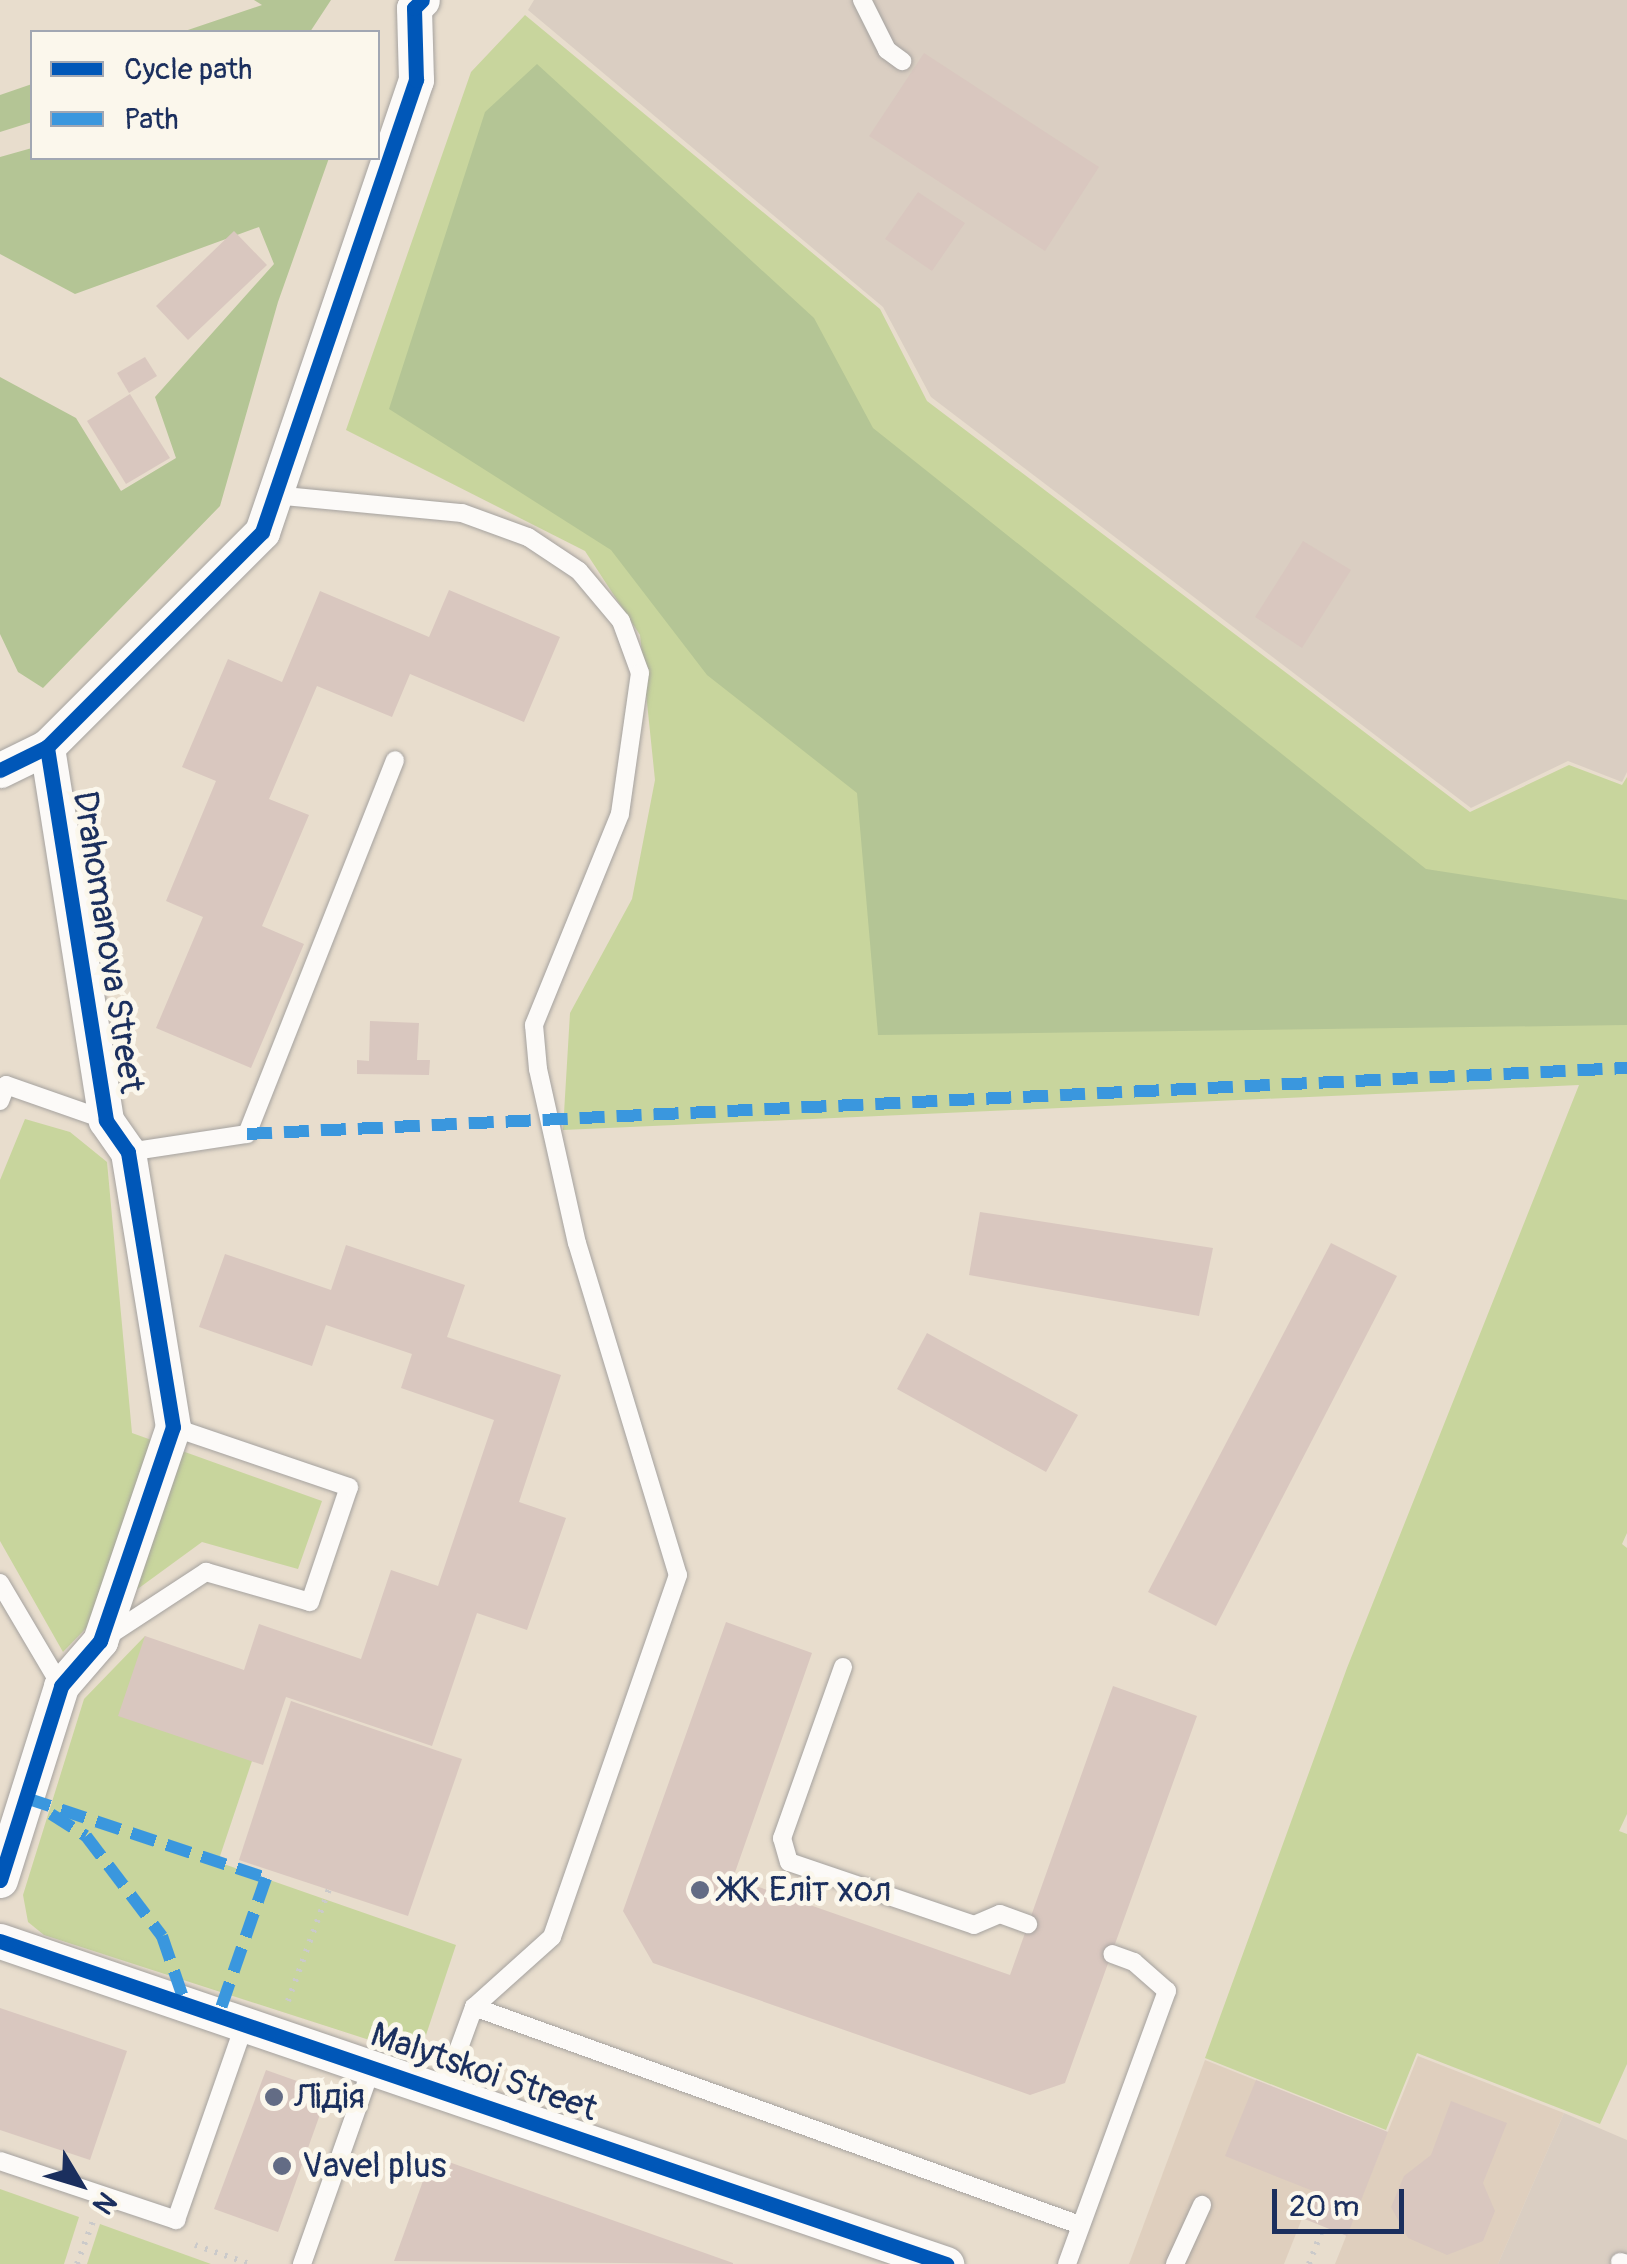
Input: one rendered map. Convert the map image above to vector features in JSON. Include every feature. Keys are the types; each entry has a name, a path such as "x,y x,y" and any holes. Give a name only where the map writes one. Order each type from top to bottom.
{"street":[{"path":"0,770 47,747 262,532 416,80 412,3"},
{"name":"Drahomanova Street","path":"0,1880 61,1686 100,1641 173,1426 128,1152 106,1120 47,747"},
{"name":"Malytskoi Street","path":"0,1941 373,2064 946,2264"}],"lane":[{"path":"862,0 888,50 902,61"},
{"path":"274,495 462,513 528,536 579,572 621,621 640,674 620,814 534,1025 538,1069 577,1243 678,1575 552,1938 474,2007 444,2089"},
{"path":"128,1152 248,1134 396,760"},
{"path":"0,1101 6,1085 106,1120"},
{"path":"100,1641 206,1572 310,1602 349,1487 173,1426"},
{"path":"0,1582 61,1686"},
{"path":"843,1667 782,1838 789,1862 974,1925 1000,1914 1028,1924"},
{"path":"1067,2264 1168,1990 1134,1962 1112,1954"},
{"path":"474,2007 1080,2226"},
{"path":"0,2161 176,2220 261,2028"},
{"path":"302,2264 373,2064"},
{"path":"1175,2264 1202,2205"}],"path":[{"path":"261,2028 328,1889"},
{"path":"78,2264 96,2210"},
{"path":"1309,2264 1321,2232"}],"shaded area":[{"path":"534,0 1627,0 1627,772 1622,782 1568,761 1471,808 931,397 883,307 528,10"},
{"path":"1418,2056 1564,2113 1498,2264 1335,2264"},
{"path":"1205,2060 1343,2115 1284,2264 1129,2264"},
{"path":"1564,2113 1627,2140 1627,2264 1498,2264"}],"green space":[{"path":"254,0 331,0 311,30 188,30 262,5"},
{"path":"525,15 880,309 927,401 1470,812 1569,765 1622,785 1627,777 1627,1533 1622,1544 1627,1548 1627,1814 1619,1831 1627,1834 1627,2064 1600,2124 1417,2053 1386,2130 1205,2058 1347,1668 1579,1085 563,1130 570,1013 632,899 655,780 640,635 585,551 346,430 471,72"},
{"path":"537,64 814,318 873,428 1426,869 1627,900 1627,1025 878,1035 857,793 707,675 611,550 389,409 485,112"},
{"path":"30,85 30,123 0,132 0,95"},
{"path":"30,149 30,160 328,160 278,302 220,506 43,688 18,672 0,634 0,377 76,418 121,491 176,458 155,397 274,264 259,227 75,294 0,254 0,157"},
{"path":"25,1119 70,1132 107,1162 132,1433 322,1501 298,1569 202,1542 91,1623 63,1652 0,1541 0,1180"},
{"path":"145,1636 252,1761 218,1862 456,1945 419,2056 44,1935 28,1922 23,1895 84,1699"},
{"path":"0,2189 79,2217 64,2264 0,2264"},
{"path":"100,2224 211,2264 87,2264"}],"building":[{"path":"924,53 1099,167 1045,251 869,136"},
{"path":"918,192 965,223 932,271 885,239"},
{"path":"234,231 267,265 188,340 156,306"},
{"path":"145,357 157,376 129,393 117,373"},
{"path":"130,394 170,458 126,484 87,421"},
{"path":"1303,541 1351,570 1302,648 1255,617"},
{"path":"449,590 560,637 524,722 410,674 392,717 317,686 269,799 309,815 262,926 304,944 251,1068 156,1028 203,917 166,901 216,781 182,767 228,659 282,682 320,591 429,637"},
{"path":"370,1021 419,1023 417,1060 430,1060 429,1075 357,1074 357,1060 369,1061"},
{"path":"980,1212 1213,1248 1199,1316 969,1275"},
{"path":"1331,1243 1397,1276 1216,1626 1148,1592"},
{"path":"346,1245 465,1285 447,1337 561,1375 519,1502 566,1518 527,1630 477,1613 432,1746 286,1697 263,1765 118,1716 145,1636 244,1670 259,1624 361,1659 391,1570 438,1586 494,1420 401,1388 412,1354 326,1325 312,1366 199,1327 225,1254 331,1290"},
{"path":"927,1333 1078,1415 1046,1472 897,1389"},
{"name":"ЖК Еліт хол","path":"726,1622 812,1653 733,1878 1010,1975 1113,1686 1197,1716 1065,2083 1030,2095 653,1963 623,1911"},
{"path":"291,1701 462,1759 408,1916 239,1860"},
{"path":"0,2008 127,2051 90,2160 0,2130"},
{"path":"266,2070 328,2092 278,2232 214,2209"},
{"path":"1256,2080 1388,2132 1347,2236 1302,2218 1313,2191 1225,2156"},
{"path":"1451,2101 1507,2123 1483,2183 1495,2211 1483,2241 1447,2255 1408,2238 1391,2207 1404,2176 1431,2155"},
{"path":"432,2156 733,2263 733,2264 394,2261"}],"marked path":[{"path":"247,1134 1627,1068"},
{"path":"26,1798 266,1878 219,2014"},
{"path":"51,1814 86,1836 162,1936 185,2003"}],"cycle path":[{"path":"0,770 47,747 262,532 416,80 414,8 422,0"},
{"path":"0,1880 61,1686 100,1641 173,1427 128,1152 106,1120 47,747"},
{"path":"0,1941 946,2264"}],"place":[{"name":"ЖК Еліт хол","path":"700,1890"},
{"name":"Лідія","path":"274,2097"},
{"name":"Vavel plus","path":"282,2166"}]}
